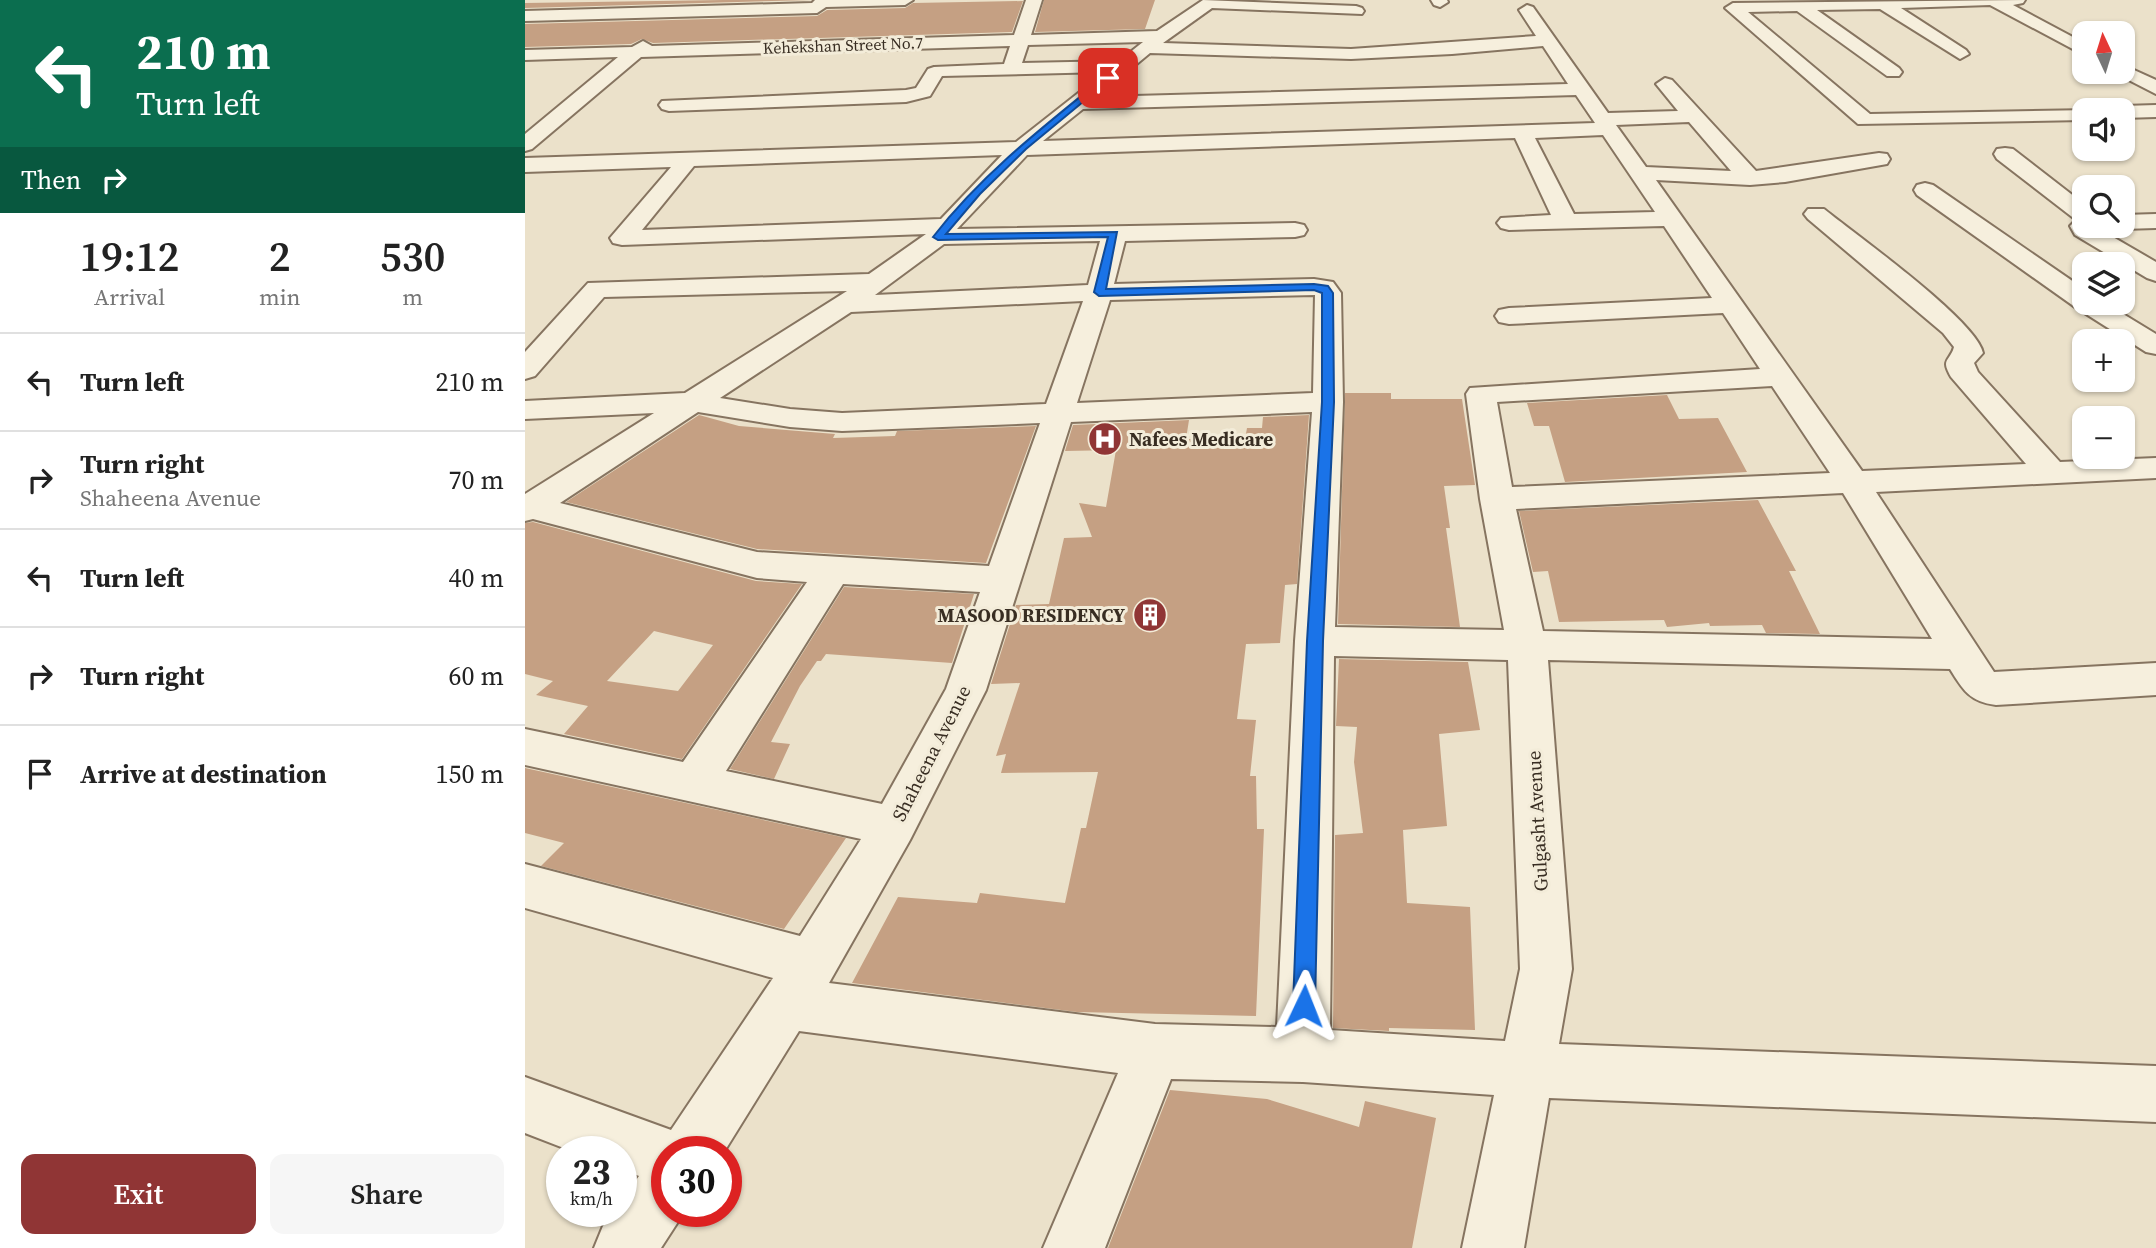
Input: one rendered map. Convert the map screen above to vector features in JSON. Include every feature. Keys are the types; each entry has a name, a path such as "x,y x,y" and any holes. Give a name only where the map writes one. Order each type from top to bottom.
{"street":[{"path":"525,16 692,6 817,8 821,3 905,0"},
{"path":"1012,69 1034,0"},
{"path":"1993,0 2072,43"},
{"path":"2017,0 1884,4 1841,2 1733,10 1865,120 2072,114"},
{"path":"528,509 875,282 942,232 1023,148 1154,42 1211,1 1356,10"},
{"path":"1884,4 1960,54"},
{"path":"525,145 534,129 692,6"},
{"path":"1800,6 1893,72"},
{"path":"1527,10 1853,482 1980,683 1987,688 2156,679"},
{"name":"Kehekshan Street No.7","path":"525,55 1021,40 1154,42 1351,54 1452,49 1547,40"},
{"path":"669,105 907,96 923,92 936,72 1124,66"},
{"path":"2135,77 2156,88"},
{"path":"1665,84 1750,178"},
{"path":"1078,103 1581,89"},
{"path":"2135,112 2156,111"},
{"path":"525,165 1522,132 1695,116"},
{"path":"1522,132 1566,222"},
{"path":"2005,154 2072,206"},
{"path":"1640,173 1750,178 1785,175 1879,159"},
{"path":"687,161 622,239 942,232 1114,234 1295,230"},
{"path":"1924,190 2072,292"},
{"path":"1816,214 1953,327 1968,347 1969,353 1960,360 1960,367 1966,377 2052,473"},
{"path":"1509,223 1672,219"},
{"path":"2135,221 2156,220"},
{"name":"Shaheena Avenue","path":"700,1136 800,984 894,825 966,690 1099,292 1114,234"},
{"path":"2097,238 2156,273"},
{"path":"525,370 597,289 875,282"},
{"path":"845,304 1099,292 1324,288 1328,293 1328,402 1315,641 1303,1055"},
{"path":"1509,316 1731,305"},
{"path":"2107,315 2156,346"},
{"path":"525,328 562,326"},
{"name":"Gulgasht Avenue","path":"1493,1248 1529,1070 1546,969 1527,646 1497,499 1481,394 1781,377"},
{"path":"525,410 690,402 790,418 842,422 1328,402"},
{"path":"1497,499 2156,468"},
{"path":"528,509 757,565 832,572 1003,580"},
{"path":"694,783 832,572"},
{"path":"1315,641 1962,654"},
{"path":"525,747 894,825"},
{"path":"525,886 800,984 1155,1051 1303,1055 1529,1070 2156,1094"},
{"path":"1074,1248 1155,1051"},
{"path":"525,1105 651,1151"},
{"path":"625,1248 651,1210"}],"building":[{"path":"811,0 525,8 525,3"},
{"path":"1044,0 1155,0 1145,29 1035,32"},
{"path":"1023,1 1012,32 653,43 642,39 631,44 525,47 525,24 817,16 827,10 905,8 913,3"},
{"path":"1345,393 1391,393 1391,399 1462,399 1475,485 1444,486 1450,528 1446,528 1460,627 1338,624"},
{"path":"1667,395 1679,419 1718,418 1747,472 1565,482 1549,426 1534,426 1527,403"},
{"path":"699,415 739,426 835,434 833,438 895,436 897,431 1036,426 986,563 757,549 566,502"},
{"path":"1309,415 1297,584 1285,585 1280,643 1246,644 1237,719 1256,720 1250,776 1256,776 1257,829 1264,829 1256,1016 1077,1012 852,983 898,897 977,903 980,893 1065,903 1081,828 1086,828 1098,772 1001,773 1006,754 996,756 1020,683 991,684 1016,605 1049,604 1064,538 1092,537 1079,503 1106,507 1116,450 1065,451 1073,425 1189,420 1186,439 1245,439 1247,428 1262,428 1263,417"},
{"path":"1758,500 1796,571 1789,571 1820,634 1766,633 1762,625 1710,626 1709,623 1667,627 1664,620 1559,622 1548,571 1533,572 1519,511"},
{"path":"533,522 756,581 802,584 682,759 564,734 588,706 536,695 553,681 525,674 525,523","holes":["654,631 713,645 678,691 607,681"]},
{"path":"844,587 974,594 952,663 826,654 821,661 817,661 800,686 771,742 790,744 774,779 730,769"},
{"path":"1339,659 1468,662 1480,730 1439,734 1447,826 1403,830 1407,903 1470,907 1475,1030 1389,1028 1389,1031 1333,1028 1335,835 1363,833 1354,762 1357,727 1336,726"},
{"path":"525,768 846,838 784,929 541,866 564,843 525,833"},
{"path":"1170,1090 1267,1099 1359,1127 1365,1101 1436,1118 1412,1248 1108,1248"}],"place":[{"name":"Nafees Medicare","path":"1105,439"},
{"name":"MASOOD RESIDENCY","path":"1150,615"}],"route":[{"path":"1108,78 1023,148 977,192 938,237 1114,234 1099,292 1314,287 1324,288 1328,293 1328,402 1315,641 1304,1006"}]}
